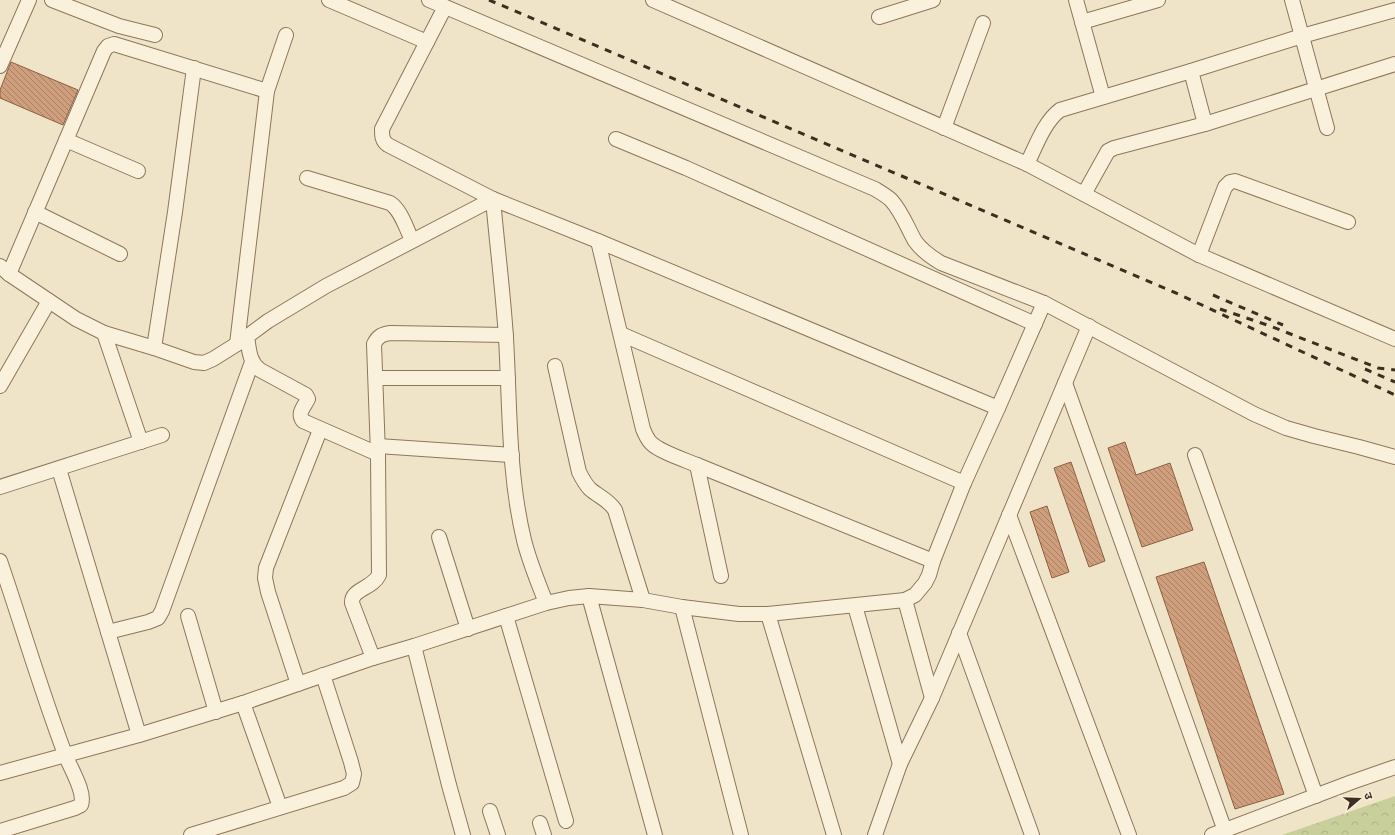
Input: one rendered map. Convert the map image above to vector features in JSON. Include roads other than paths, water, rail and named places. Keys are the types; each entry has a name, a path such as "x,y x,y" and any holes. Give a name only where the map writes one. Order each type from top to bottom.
{"street":[{"path":"0,66 29,0"},
{"path":"52,0 119,26 155,34"},
{"path":"329,0 427,42"},
{"path":"429,0 875,189 890,199 901,214 916,241 925,252 934,259 1044,303 1254,414 1286,428 1395,457"},
{"path":"653,0 1028,164 1199,255 1395,339"},
{"path":"879,18 930,0"},
{"path":"1076,0 1103,97"},
{"path":"1082,22 1158,0"},
{"path":"1292,0 1327,128"},
{"path":"445,7 382,129 383,142 493,199 598,241 998,408"},
{"path":"1028,164 1048,123 1053,115 1060,110 1302,36 1395,10"},
{"path":"944,128 983,23"},
{"path":"286,35 267,91 242,340 252,362 260,370 306,395 308,399 300,413 300,418 306,424 320,430 378,450 512,455"},
{"path":"267,91 114,44 108,46 104,51 35,212 4,270 76,319 104,333 194,362 204,363 213,359 268,321 326,286 493,199"},
{"path":"1084,194 1108,152 1114,148 1205,124 1395,64"},
{"path":"154,348 175,212 194,68"},
{"path":"1191,71 1205,124"},
{"path":"616,139 686,168 1035,324"},
{"path":"66,140 138,171"},
{"path":"307,178 390,203 399,213 412,240"},
{"path":"1199,255 1225,187 1230,182 1235,181 1348,222"},
{"path":"493,199 506,335 512,455 517,500 524,540 530,561 546,603"},
{"path":"35,212 120,254"},
{"path":"598,241 643,429 652,444 697,465 933,561"},
{"path":"0,386 50,301"},
{"path":"0,773 139,735 216,712 373,658 546,603 568,598 588,596 643,600 682,608 739,614 768,614 905,600 915,595 925,583 929,575 933,561 964,483 1044,303"},
{"path":"875,835 900,764 932,698 1089,326"},
{"path":"104,333 141,442"},
{"path":"373,658 352,603 352,598 354,594 374,583 378,575 378,450 374,344 377,338 382,334 506,335"},
{"path":"620,334 964,483"},
{"path":"108,632 148,622 158,618 162,611 252,362"},
{"path":"555,366 579,472 590,489 610,502 615,510 643,600"},
{"path":"376,378 508,378"},
{"path":"1064,383 1218,833 1395,767"},
{"path":"298,684 268,592 265,578 266,568 320,430"},
{"path":"0,487 162,435"},
{"path":"1195,456 1316,796"},
{"path":"697,465 722,576"},
{"path":"59,469 139,735"},
{"path":"1009,515 1129,835"},
{"path":"439,537 468,629"},
{"path":"0,561 65,755 82,793 83,800 81,805 76,808 0,831"},
{"path":"588,596 655,835"},
{"path":"905,600 932,698"},
{"path":"855,606 900,764"},
{"path":"682,608 741,835"},
{"path":"768,614 834,835"},
{"path":"188,616 216,712"},
{"path":"506,616 566,821"},
{"path":"959,633 1032,835"},
{"path":"414,646 448,785 462,835"},
{"path":"191,835 207,833 344,788 352,783 354,774 351,762 323,675"},
{"path":"244,703 280,808"},
{"path":"490,811 498,835"}],"railway":[{"path":"489,0 1176,293 1395,395"},
{"path":"1213,295 1283,325"},
{"path":"1220,309 1270,326 1378,368 1395,370"},
{"path":"1365,369 1395,382"}]}
